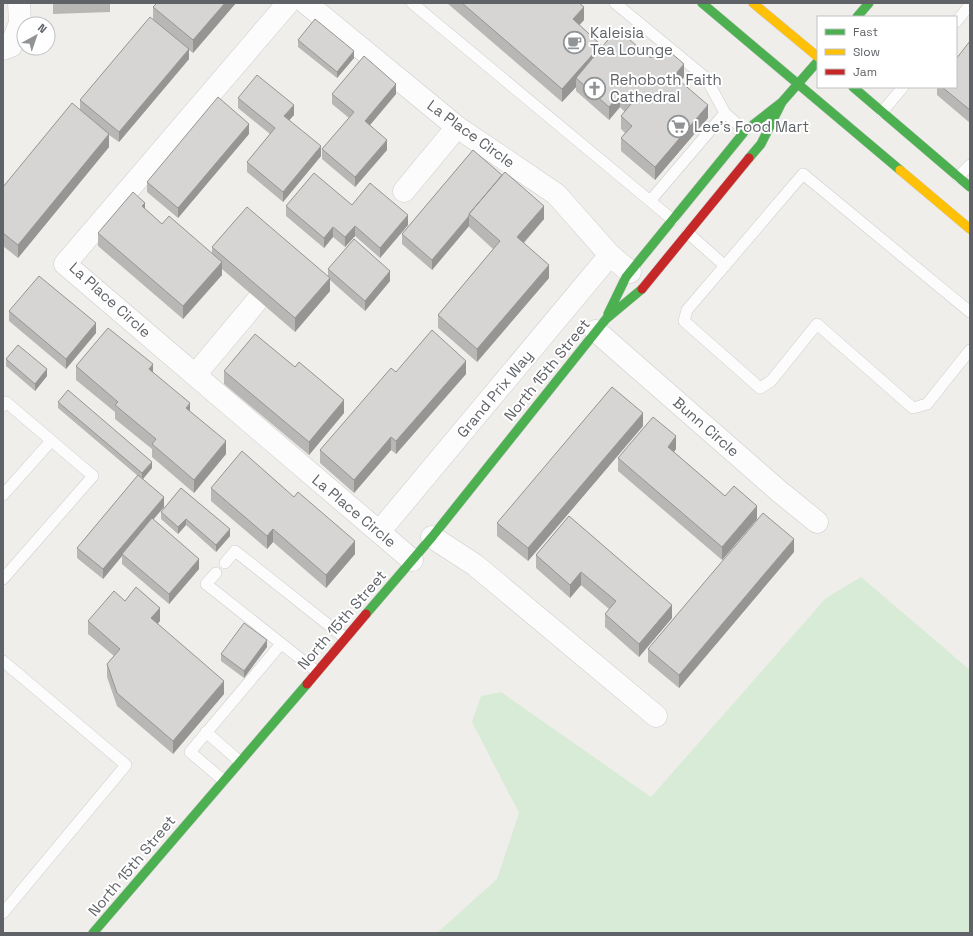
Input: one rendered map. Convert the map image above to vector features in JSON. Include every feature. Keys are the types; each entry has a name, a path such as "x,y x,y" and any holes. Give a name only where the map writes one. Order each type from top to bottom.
{"street":[{"path":"3,49 11,46 20,23 18,3"},
{"name":"La Place Circle","path":"288,3 65,264 412,560"},
{"name":"La Place Circle","path":"306,3 457,128 556,194 610,255 630,272"},
{"path":"702,3 970,229"},
{"path":"753,3 817,57"},
{"path":"858,16 869,3"},
{"name":"North 15th Street","path":"601,325 626,276 745,131 782,102 817,62"},
{"path":"854,88 970,187"},
{"name":"North 15th Street","path":"93,933 222,780 432,537 601,325 641,290 761,144 782,102"},
{"path":"404,191 457,128"},
{"name":"Grand Prix Way","path":"379,532 610,255"},
{"path":"195,375 256,302"},
{"name":"Bunn Circle","path":"601,325 728,447 817,522"},
{"path":"432,537 475,565 656,716"}],"lane":[{"path":"412,3 673,220"},
{"path":"619,4 706,78 725,113 745,131"},
{"path":"957,21 970,6"},
{"path":"882,112 902,88"},
{"path":"650,201 725,113"},
{"path":"958,176 970,166"},
{"path":"970,312 803,174 687,310 684,321 760,388 771,381 817,324 914,408 927,404 970,350"},
{"path":"688,233 725,266"},
{"path":"3,406 6,402 93,476 3,578"},
{"path":"3,495 51,441"},
{"path":"225,563 235,551 345,638"},
{"path":"216,573 206,584 316,672"},
{"path":"222,780 190,752 281,644"},
{"path":"3,661 126,765 3,913"},
{"path":"206,732 239,761"}],"green space":[{"path":"861,577 970,670 970,933 437,933 497,879 519,813 472,722 481,696 501,692 651,797 826,598"}],"building":[{"path":"157,3 225,3 193,40 153,7"},
{"path":"462,3 579,3 584,7 573,19 601,45 562,89"},
{"path":"150,17 189,49 119,132 80,100"},
{"path":"315,19 354,51 337,72 298,40"},
{"path":"617,29 651,58 662,45 684,64 674,76 708,105 655,167 621,138 632,126 621,116 631,104 620,94 609,107 576,78"},
{"path":"970,41 970,110 943,88 957,88 957,58"},
{"path":"364,56 396,84 365,121 387,140 355,177 322,149 354,112 332,94"},
{"path":"257,75 294,105 284,116 321,146 283,192 247,162 275,128 238,98"},
{"path":"218,97 249,124 178,208 147,182"},
{"path":"72,103 109,134 18,245 3,233 3,187"},
{"path":"473,150 502,175 432,260 402,234"},
{"path":"505,172 544,206 517,237 549,265 477,349 438,315 500,241 469,214"},
{"path":"314,173 352,205 370,183 408,215 380,248 355,226 345,237 333,227 324,238 286,206"},
{"path":"133,192 145,203 142,206 162,224 169,216 222,262 183,306 98,233"},
{"path":"247,207 330,278 295,318 212,247"},
{"path":"354,239 390,271 365,301 328,269"},
{"path":"39,276 96,323 66,359 9,311"},
{"path":"108,328 153,364 149,369 190,403 186,408 226,441 194,480 152,444 156,439 115,405 118,402 76,366"},
{"path":"432,330 466,361 396,441 391,437 354,480 320,450 391,368 396,372"},
{"path":"255,334 295,367 299,362 344,400 309,442 224,371"},
{"path":"18,345 47,369 35,384 6,359"},
{"path":"612,387 643,413 528,548 497,523"},
{"path":"68,390 152,462 142,473 58,402"},
{"path":"653,417 676,436 668,447 725,496 734,486 757,506 722,547 618,458"},
{"path":"242,451 294,497 298,492 355,541 326,575 273,529 267,536 211,488"},
{"path":"138,475 164,497 103,569 77,548"},
{"path":"181,488 230,529 216,545 186,519 178,527 161,512"},
{"path":"763,513 794,539 679,675 648,649"},
{"path":"569,516 672,605 639,644 605,614 616,601 581,572 570,585 536,555"},
{"path":"152,518 199,559 169,594 122,554"},
{"path":"136,587 160,608 151,618 224,681 173,741 117,693 107,664 120,649 88,621 114,591 125,601"},
{"path":"244,623 267,640 244,671 221,654"}],"traffic: fast":[{"path":"702,3 900,170"},
{"path":"858,16 869,3"},
{"path":"608,314 626,277 745,131 782,102 817,62"},
{"path":"854,88 970,187"},
{"path":"749,158 761,144 782,102"},
{"path":"366,614 432,537 606,319 642,289"},
{"path":"93,933 307,684"}],"traffic: slow":[{"path":"753,3 817,56"},
{"path":"900,170 970,229"}],"traffic: jam":[{"path":"642,289 749,158"},
{"path":"307,684 366,614"}],"place":[{"name":"Kaleisia Tea Lounge","path":"575,42"},
{"name":"Rehoboth Faith Cathedral","path":"595,89"},
{"name":"Lee's Food Mart","path":"678,127"}]}
